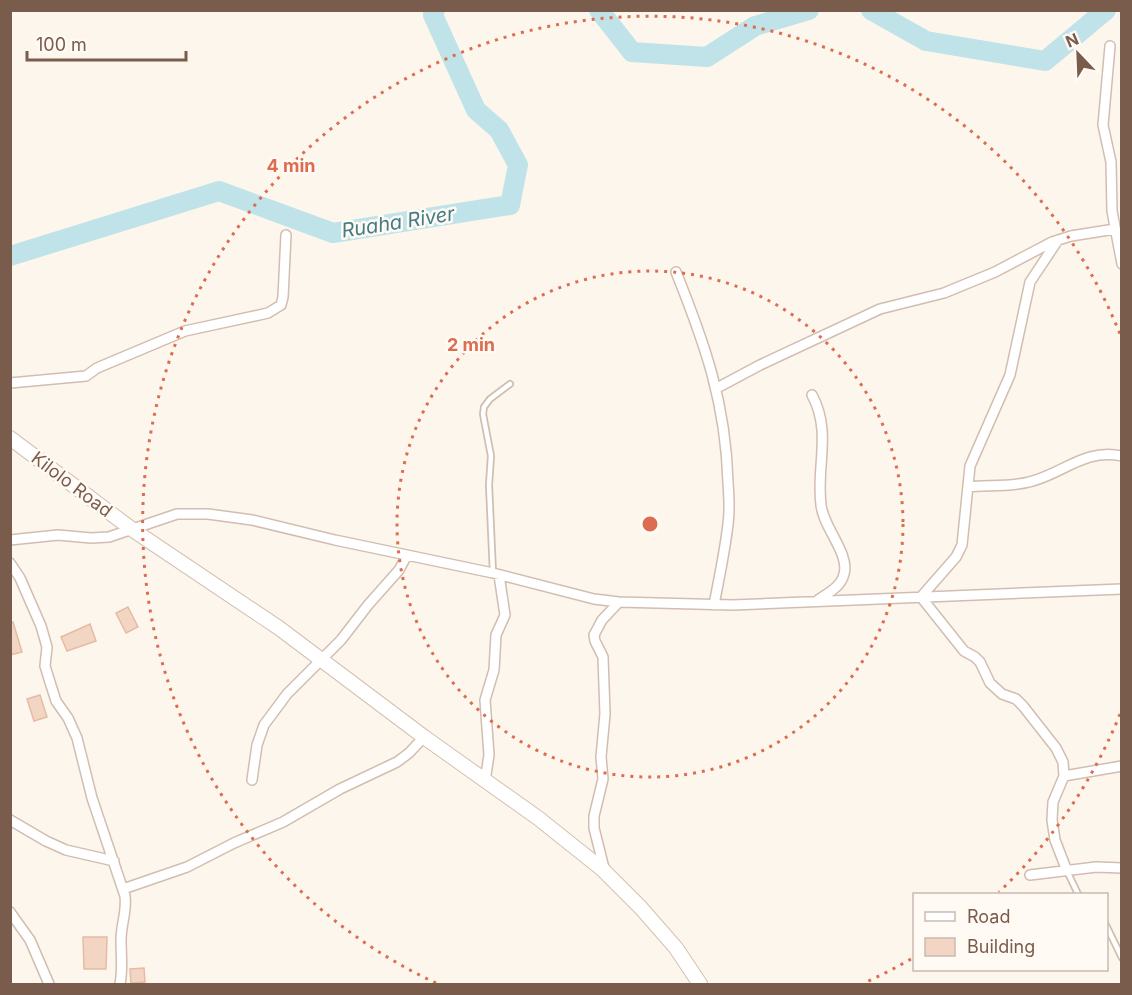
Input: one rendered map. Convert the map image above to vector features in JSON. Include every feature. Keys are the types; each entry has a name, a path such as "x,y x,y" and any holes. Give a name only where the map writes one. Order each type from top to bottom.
{"main road":[{"name":"Kilolo Road","path":"10,438 133,530 279,628 424,738 538,818 605,872 641,908 676,948 700,984"}],"street":[{"path":"1110,46 1103,125 1110,162 1112,211 1122,264"},
{"path":"717,388 760,365 880,309 944,293 995,272 1058,240 1115,229"},
{"path":"10,383 86,376 97,369 185,331 268,313 281,305 283,297 286,235"},
{"path":"921,597 960,552 970,466 1010,375 1030,282 1058,240"},
{"path":"676,272 694,316 717,388 728,455 728,522 714,605"},
{"path":"812,395 819,409 823,428 821,506 826,523 845,560 845,574 840,582 835,589 816,601"},
{"path":"968,487 1030,482 1089,456 1106,453 1122,456"},
{"path":"10,540 58,535 109,537 177,514 208,514 252,520 496,574 594,599 619,602 714,605 1122,589"},
{"path":"252,780 257,745 264,725 287,694 322,660 399,570 407,555"},
{"path":"10,563 20,578 41,626 47,647 45,666 49,679 56,701 68,718 77,738 92,798 123,890 127,908 121,940 123,958 120,984"},
{"path":"485,781 489,755 485,700 494,670 496,635 505,615 496,574"},
{"path":"921,597 964,651 980,662 990,683 1002,694 1016,699 1056,748 1063,762 1064,776 1053,802 1052,820 1055,840 1067,871"},
{"path":"605,872 594,828 594,816 603,779 602,744 605,714 603,657 594,634 602,620 619,602"},
{"path":"123,890 187,867 283,822 339,789 397,762 424,738"},
{"path":"1064,776 1122,766"},
{"path":"10,820 66,850 114,861"},
{"path":"1030,874 1096,867 1122,868"},
{"path":"10,912 30,940 48,984"}],"lane":[{"path":"496,574 489,485 491,456 483,414 484,407 490,399 510,384"},
{"path":"1067,871 1078,893"},
{"path":"1108,927 1122,958"}],"building":[{"path":"128,607 138,627 126,633 116,613"},
{"path":"10,622 13,622 22,652 10,655"},
{"path":"90,624 96,641 67,651 61,637"},
{"path":"40,695 47,717 34,721 27,699"},
{"path":"83,937 107,937 106,969 84,969"},
{"path":"144,968 145,982 131,983 130,969"}],"waterway":[{"name":"Ruaha River","path":"10,256 219,191 333,233 510,205 518,165 499,130 476,110 433,15 435,10"},
{"name":"Ruaha River","path":"599,10 632,52 707,57 755,26 809,10"},
{"name":"Ruaha River","path":"871,10 926,41 1045,61 1106,10"}]}
